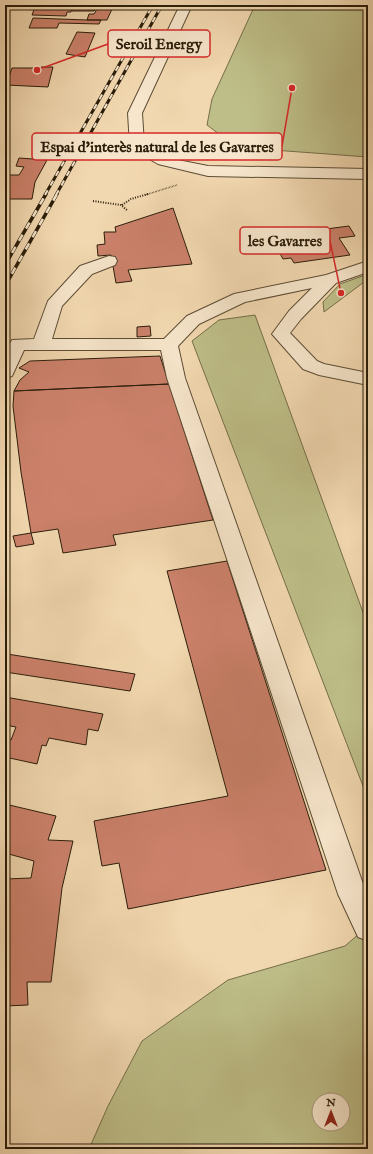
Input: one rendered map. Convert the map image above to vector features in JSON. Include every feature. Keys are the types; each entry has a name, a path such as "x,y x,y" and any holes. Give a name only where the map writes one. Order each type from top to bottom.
{"street":[{"path":"186,5 135,113 137,146 163,161 208,172 368,174"},
{"path":"40,344 54,305 86,270 109,262"},
{"path":"5,372 18,344 169,346 193,320 240,298 330,279 368,266"},
{"path":"330,279 295,315 281,334 310,365 319,369 368,379"},
{"path":"169,346 179,386 347,879 368,928"},
{"path":"319,369 368,365"}],"path":[{"path":"122,205 124,202 131,199 178,184 208,172"},
{"path":"93,201 122,205 128,211"}],"green space":[{"path":"255,5 368,5 368,157 273,150 231,143 207,125 212,99"},
{"path":"368,274 368,279 324,312 323,302 340,284"},
{"path":"255,315 368,626 368,799 192,341 219,320"},
{"path":"368,926 368,1149 89,1149 108,1106 142,1041 228,980 345,946"}],"building":[{"path":"35,7 72,8 71,12 67,12 66,16 32,15"},
{"path":"73,8 95,9 94,11 72,11"},
{"path":"97,9 112,9 107,20 87,20 89,14 94,14"},
{"path":"33,18 101,20 99,24 59,23 57,28 29,28"},
{"path":"77,32 95,33 85,57 66,54"},
{"path":"53,67 48,87 6,85 12,68"},
{"path":"19,158 47,160 35,182 32,199 5,199 5,176 19,175 24,167 16,166"},
{"path":"173,208 192,264 128,270 132,281 116,283 111,255 98,256 97,245 105,244 104,232 116,232 115,227"},
{"path":"349,226 355,236 339,238 350,255 294,263 291,258 283,259 277,248 310,244 303,232"},
{"path":"150,326 151,336 137,337 137,327"},
{"path":"160,356 169,384 14,391 20,380 29,372 19,368 30,361"},
{"path":"169,384 213,520 113,535 116,545 63,553 58,529 31,533 21,472 13,406 14,391"},
{"path":"31,533 34,544 16,547 13,536"},
{"path":"227,561 326,870 128,909 119,863 102,866 94,821 228,796 167,571"},
{"path":"7,654 135,674 130,691 5,672 5,660"},
{"path":"5,697 103,714 98,731 88,729 86,745 49,738 46,746 42,745 37,764 5,757 5,738 11,740 16,727 5,725"},
{"path":"5,804 56,816 48,840 73,841 62,888 51,982 27,982 28,1005 5,1006 5,879 31,878 34,861 5,853"}],"railway":[{"path":"45,195 153,5"},
{"path":"56,195 162,5"},
{"path":"5,265 46,194"},
{"path":"5,286 57,194"}],"place":[{"name":"Seroil Energy","path":"37,70"},
{"name":"Espai d'interès natural de les Gavarres","path":"292,88"},
{"name":"les Gavarres","path":"341,293"}]}
